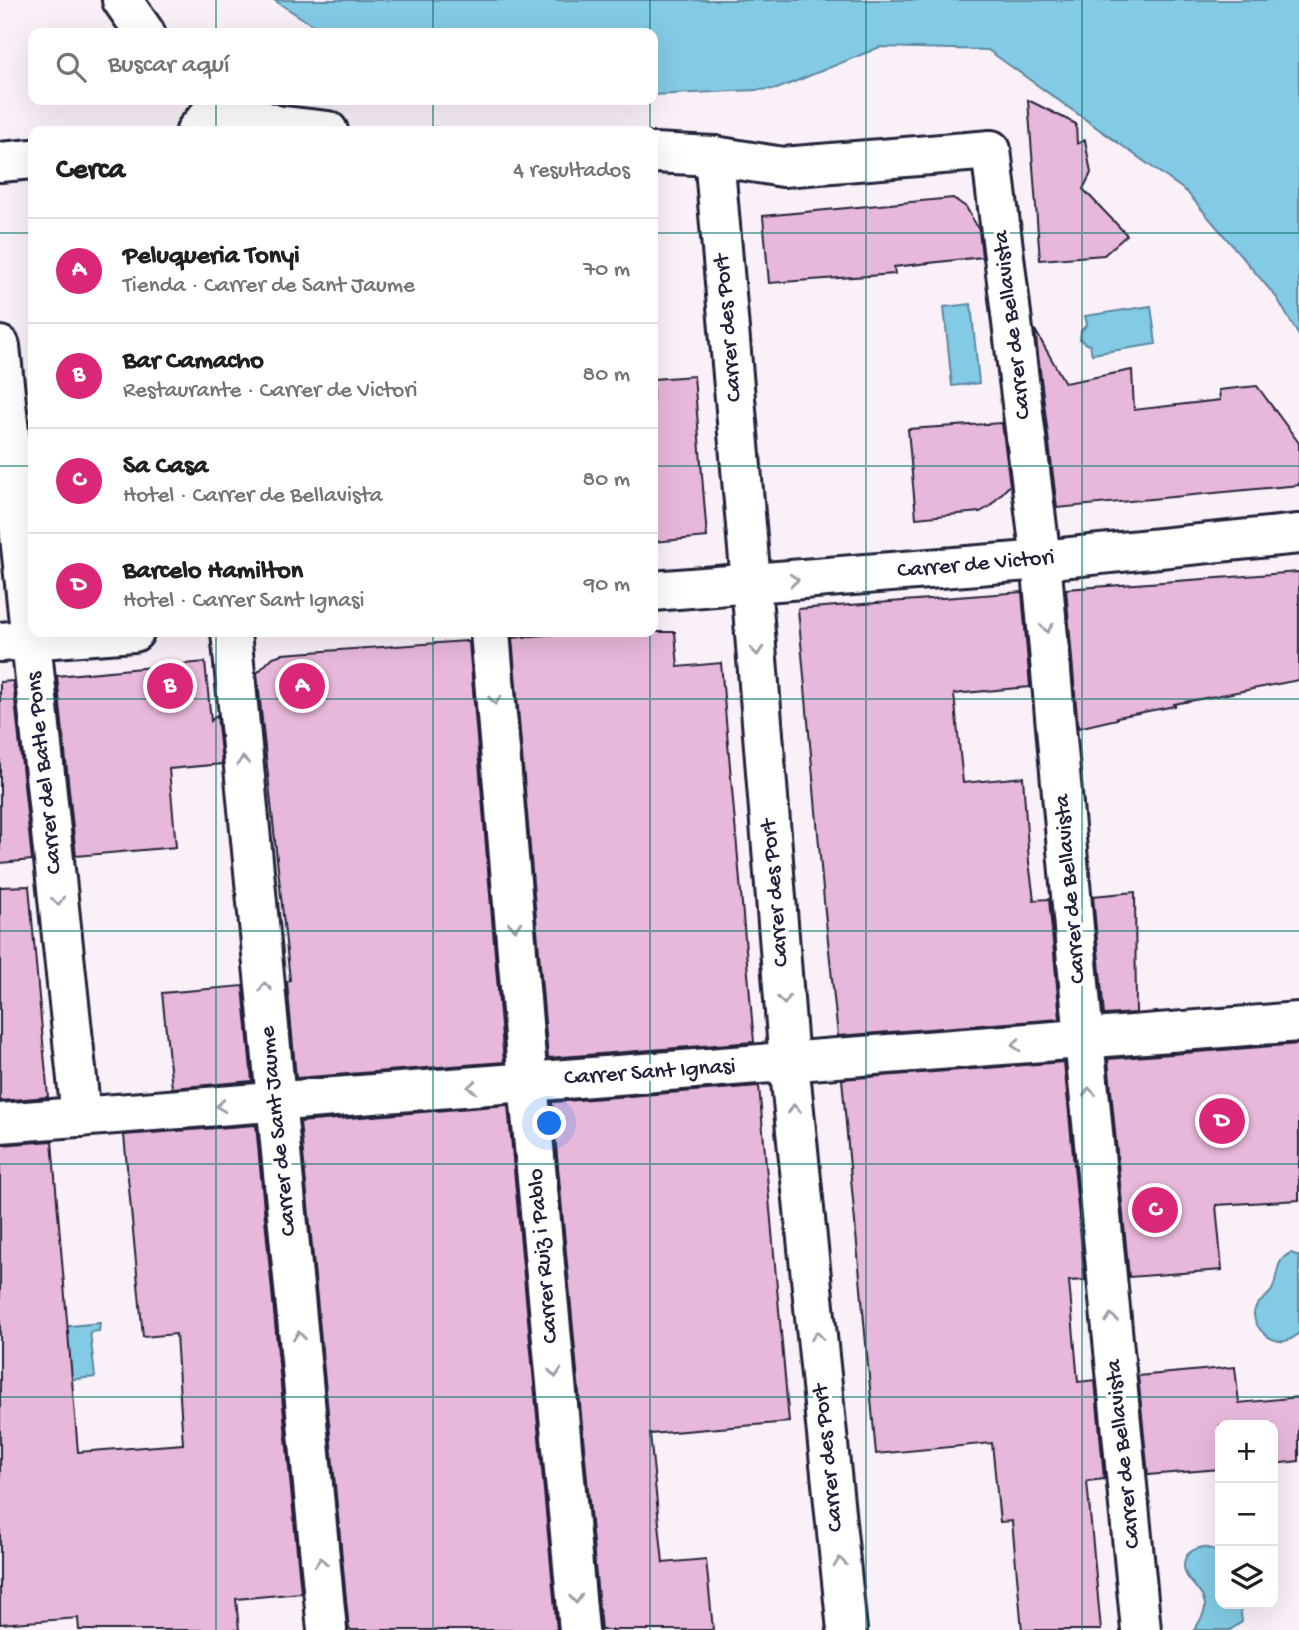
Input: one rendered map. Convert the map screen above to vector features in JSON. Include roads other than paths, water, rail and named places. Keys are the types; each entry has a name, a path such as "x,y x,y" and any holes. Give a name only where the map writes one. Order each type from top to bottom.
{"street":[{"path":"122,0 142,28"},
{"path":"209,112 285,126"},
{"name":"Carrer de Bellavista","path":"714,156 783,167 991,150 1041,560 1141,1630"},
{"path":"658,153 714,156"},
{"name":"Carrer des Port","path":"714,156 789,1062 847,1630"},
{"path":"0,162 28,159"},
{"name":"Carrer del Batle Pons","path":"0,346 15,641 81,1117"},
{"name":"Carrer de Victori","path":"658,591 1041,560 1299,534"},
{"path":"15,641 68,637"},
{"name":"Carrer de Sant Jaume","path":"231,637 327,1630"},
{"name":"Carrer Ruiz i Pablo","path":"490,637 528,1082 579,1630"},
{"name":"Carrer Sant Ignasi","path":"0,1123 1299,1022"}],"water":[{"path":"274,0 1299,0 1299,336 1277,298 1187,192 988,50 880,47 777,89 658,95 658,28 317,28"},
{"path":"971,304 979,383 952,386 944,307"},
{"path":"1151,306 1156,344 1092,354 1090,345 1080,339 1081,331 1087,324 1085,316"},
{"path":"1291,1253 1299,1256 1299,1333 1289,1340 1280,1341 1274,1340 1261,1330 1255,1320 1254,1311 1272,1290 1282,1260"},
{"path":"100,1323 99,1331 90,1332 95,1377 67,1380 62,1327"},
{"path":"1203,1547 1215,1551 1215,1609 1241,1609 1242,1622 1230,1630 1194,1630 1205,1604 1200,1592 1188,1578 1184,1566 1188,1554"}],"place":[{"name":"Bar Camacho","path":"170,686"},
{"name":"Peluqueria Tonyi","path":"302,686"},
{"name":"Barcelo Hamilton","path":"1222,1121"},
{"name":"Sa Casa","path":"1155,1210"}]}
